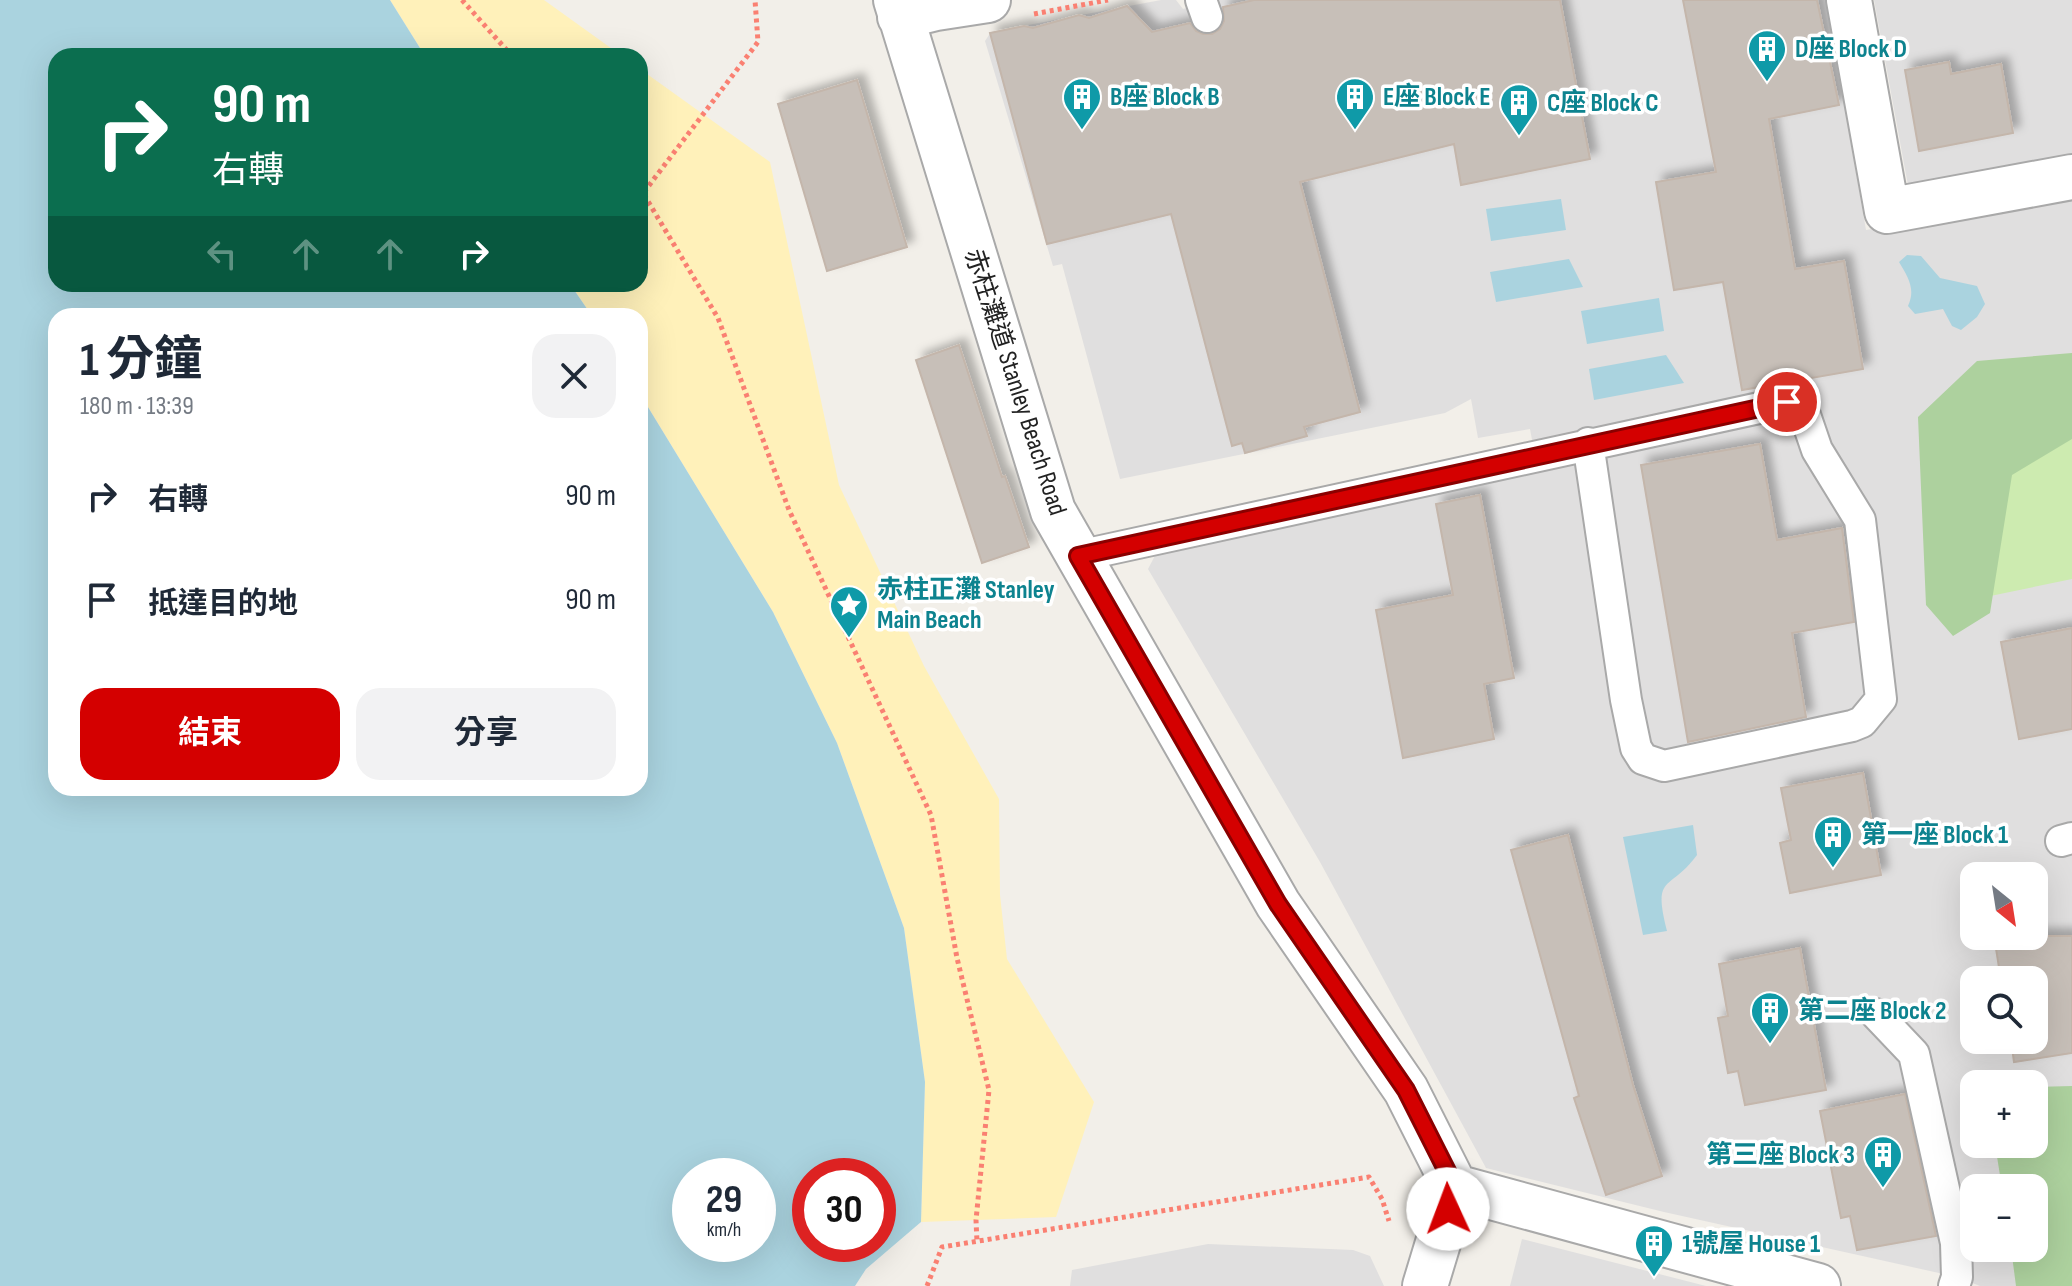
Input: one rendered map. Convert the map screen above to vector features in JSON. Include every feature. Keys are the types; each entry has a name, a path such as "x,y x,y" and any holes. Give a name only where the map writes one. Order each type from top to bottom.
{"street":[{"path":"898,9 936,8 988,0"},
{"path":"1849,0 1887,211 2072,177"},
{"name":"赤柱灘道 Stanley Beach Road","path":"898,9 1053,511 1278,904 1406,1090 1455,1187"},
{"path":"1425,1286 1455,1187 1818,1286"}],"lane":[{"path":"1078,556 1588,443 1787,402 1804,412 1817,450 1860,520 1881,699 1862,722 1664,766 1643,759 1636,748 1626,700 1588,443"},
{"path":"1876,1014 1914,1054 1956,1243 1957,1277 1954,1286"}],"path":[{"path":"462,0 505,48"},
{"path":"648,182 758,42 755,0"},
{"path":"648,200 718,318 789,510 931,815 957,958 989,1090 976,1220 977,1242"},
{"path":"927,1286 942,1247 1369,1177 1382,1199 1391,1224"}],"shaded area":[{"path":"1161,0 1176,0 1183,9 1215,0 1826,0 1866,230 2072,195 2072,1286 1980,1286 1957,1277 1664,1212 1486,1168 1320,862 1148,569 1159,548 1537,467 1530,429 1478,438 1471,399 1445,413 1120,479 1062,264 1053,266 985,41 991,32"},
{"path":"1874,0 2072,0 2072,161 1909,191"},
{"path":"1522,1239 1706,1286 1510,1286"},
{"path":"1208,1244 1353,1250 1370,1256 1384,1286 1070,1286 1072,1270"}],"green space":[{"path":"2072,353 2072,439 2012,475 1990,613 1953,636 1926,605 1918,417 1977,361"},
{"path":"2072,415 2072,579 1971,600 1939,443"},
{"path":"2072,1086 2072,1286 2016,1286 2013,1262 2048,1262 2048,1174 2000,1174 1997,1158 2048,1158 2048,1087"}],"sand":[{"path":"390,0 544,0 611,48 420,48"},
{"name":"赤柱正灘 Stanley Main Beach","path":"648,75 770,162 839,485 924,666 999,799 1000,895 1007,959 1094,1102 1056,1217 921,1222 925,1082 904,928 837,743 773,612 648,407 648,308 586,308 576,292 648,292"}],"water":[{"path":"0,0 390,0 420,48 48,48 48,292 576,292 586,308 48,308 48,796 648,796 648,407 773,612 837,743 904,928 925,1082 921,1222 896,1243 896,1158 792,1158 792,1262 874,1262 855,1286 0,1286"},
{"path":"1561,199 1566,230 1491,241 1486,209"},
{"path":"1907,255 1921,256 1940,278 1977,286 1985,304 1977,317 1961,330 1952,326 1943,309 1915,314 1908,306 1911,289 1899,262"},
{"path":"1569,259 1583,287 1496,302 1490,272"},
{"path":"1659,298 1664,331 1587,344 1581,311"},
{"path":"1666,355 1684,383 1594,400 1589,369"},
{"path":"1693,825 1697,855 1663,891 1667,931 1643,935 1623,837"}],"building":[{"path":"1254,0 1560,0 1590,159 1461,185 1454,144 1300,182 1360,412 1304,427 1307,436 1245,453 1242,443 1232,446 1171,214 1047,244 990,33 1024,26 1033,28 1079,15 1089,18 1127,6 1152,32 1190,23 1196,31 1212,34 1220,29 1224,21 1223,7"},
{"path":"1683,0 1817,0 1839,105 1769,119 1795,269 1844,261 1863,369 1742,390 1723,282 1674,290 1656,182 1716,172"},
{"path":"1949,62 1951,74 2001,64 2013,133 1919,151 1905,70"},
{"path":"857,80 907,247 827,271 778,104"},
{"path":"959,345 1002,477 1005,476 1029,547 982,563 916,360"},
{"path":"1760,444 1777,540 1842,528 1854,622 1792,633 1806,717 1688,742 1641,465"},
{"path":"1480,495 1514,678 1484,684 1494,739 1403,758 1376,610 1453,595 1436,504"},
{"path":"2072,628 2072,729 2019,739 2001,642"},
{"name":"第一座 Block 1","path":"1863,773 1881,875 1790,893 1780,843 1791,840 1781,788"},
{"path":"1568,835 1633,1085 1662,1176 1606,1195 1574,1098 1579,1096 1511,850"},
{"path":"2048,936 2072,936 2072,1053 2014,1062 2013,1054 2048,1054 2048,966 1999,966 1996,950 2048,950"},
{"name":"第二座 Block 2","path":"1800,948 1826,1090 1745,1105 1738,1071 1728,1073 1718,1018 1728,1016 1719,964"},
{"name":"第三座 Block 3","path":"1905,1094 1936,1236 1857,1250 1850,1216 1841,1218 1820,1111"}],"place":[{"name":"D座 Block D","path":"1767,83"},
{"name":"B座 Block B","path":"1082,131"},
{"name":"E座 Block E","path":"1355,131"},
{"name":"C座 Block C","path":"1519,137"},
{"name":"赤柱正灘 Stanley Main Beach","path":"849,639"},
{"name":"第一座 Block 1","path":"1833,869"},
{"name":"第二座 Block 2","path":"1770,1045"},
{"name":"第三座 Block 3","path":"1883,1189"},
{"name":"1號屋 House 1","path":"1654,1278"}],"route":[{"path":"1448,1209 1455,1187 1406,1090 1278,904 1078,556 1787,402"}]}
